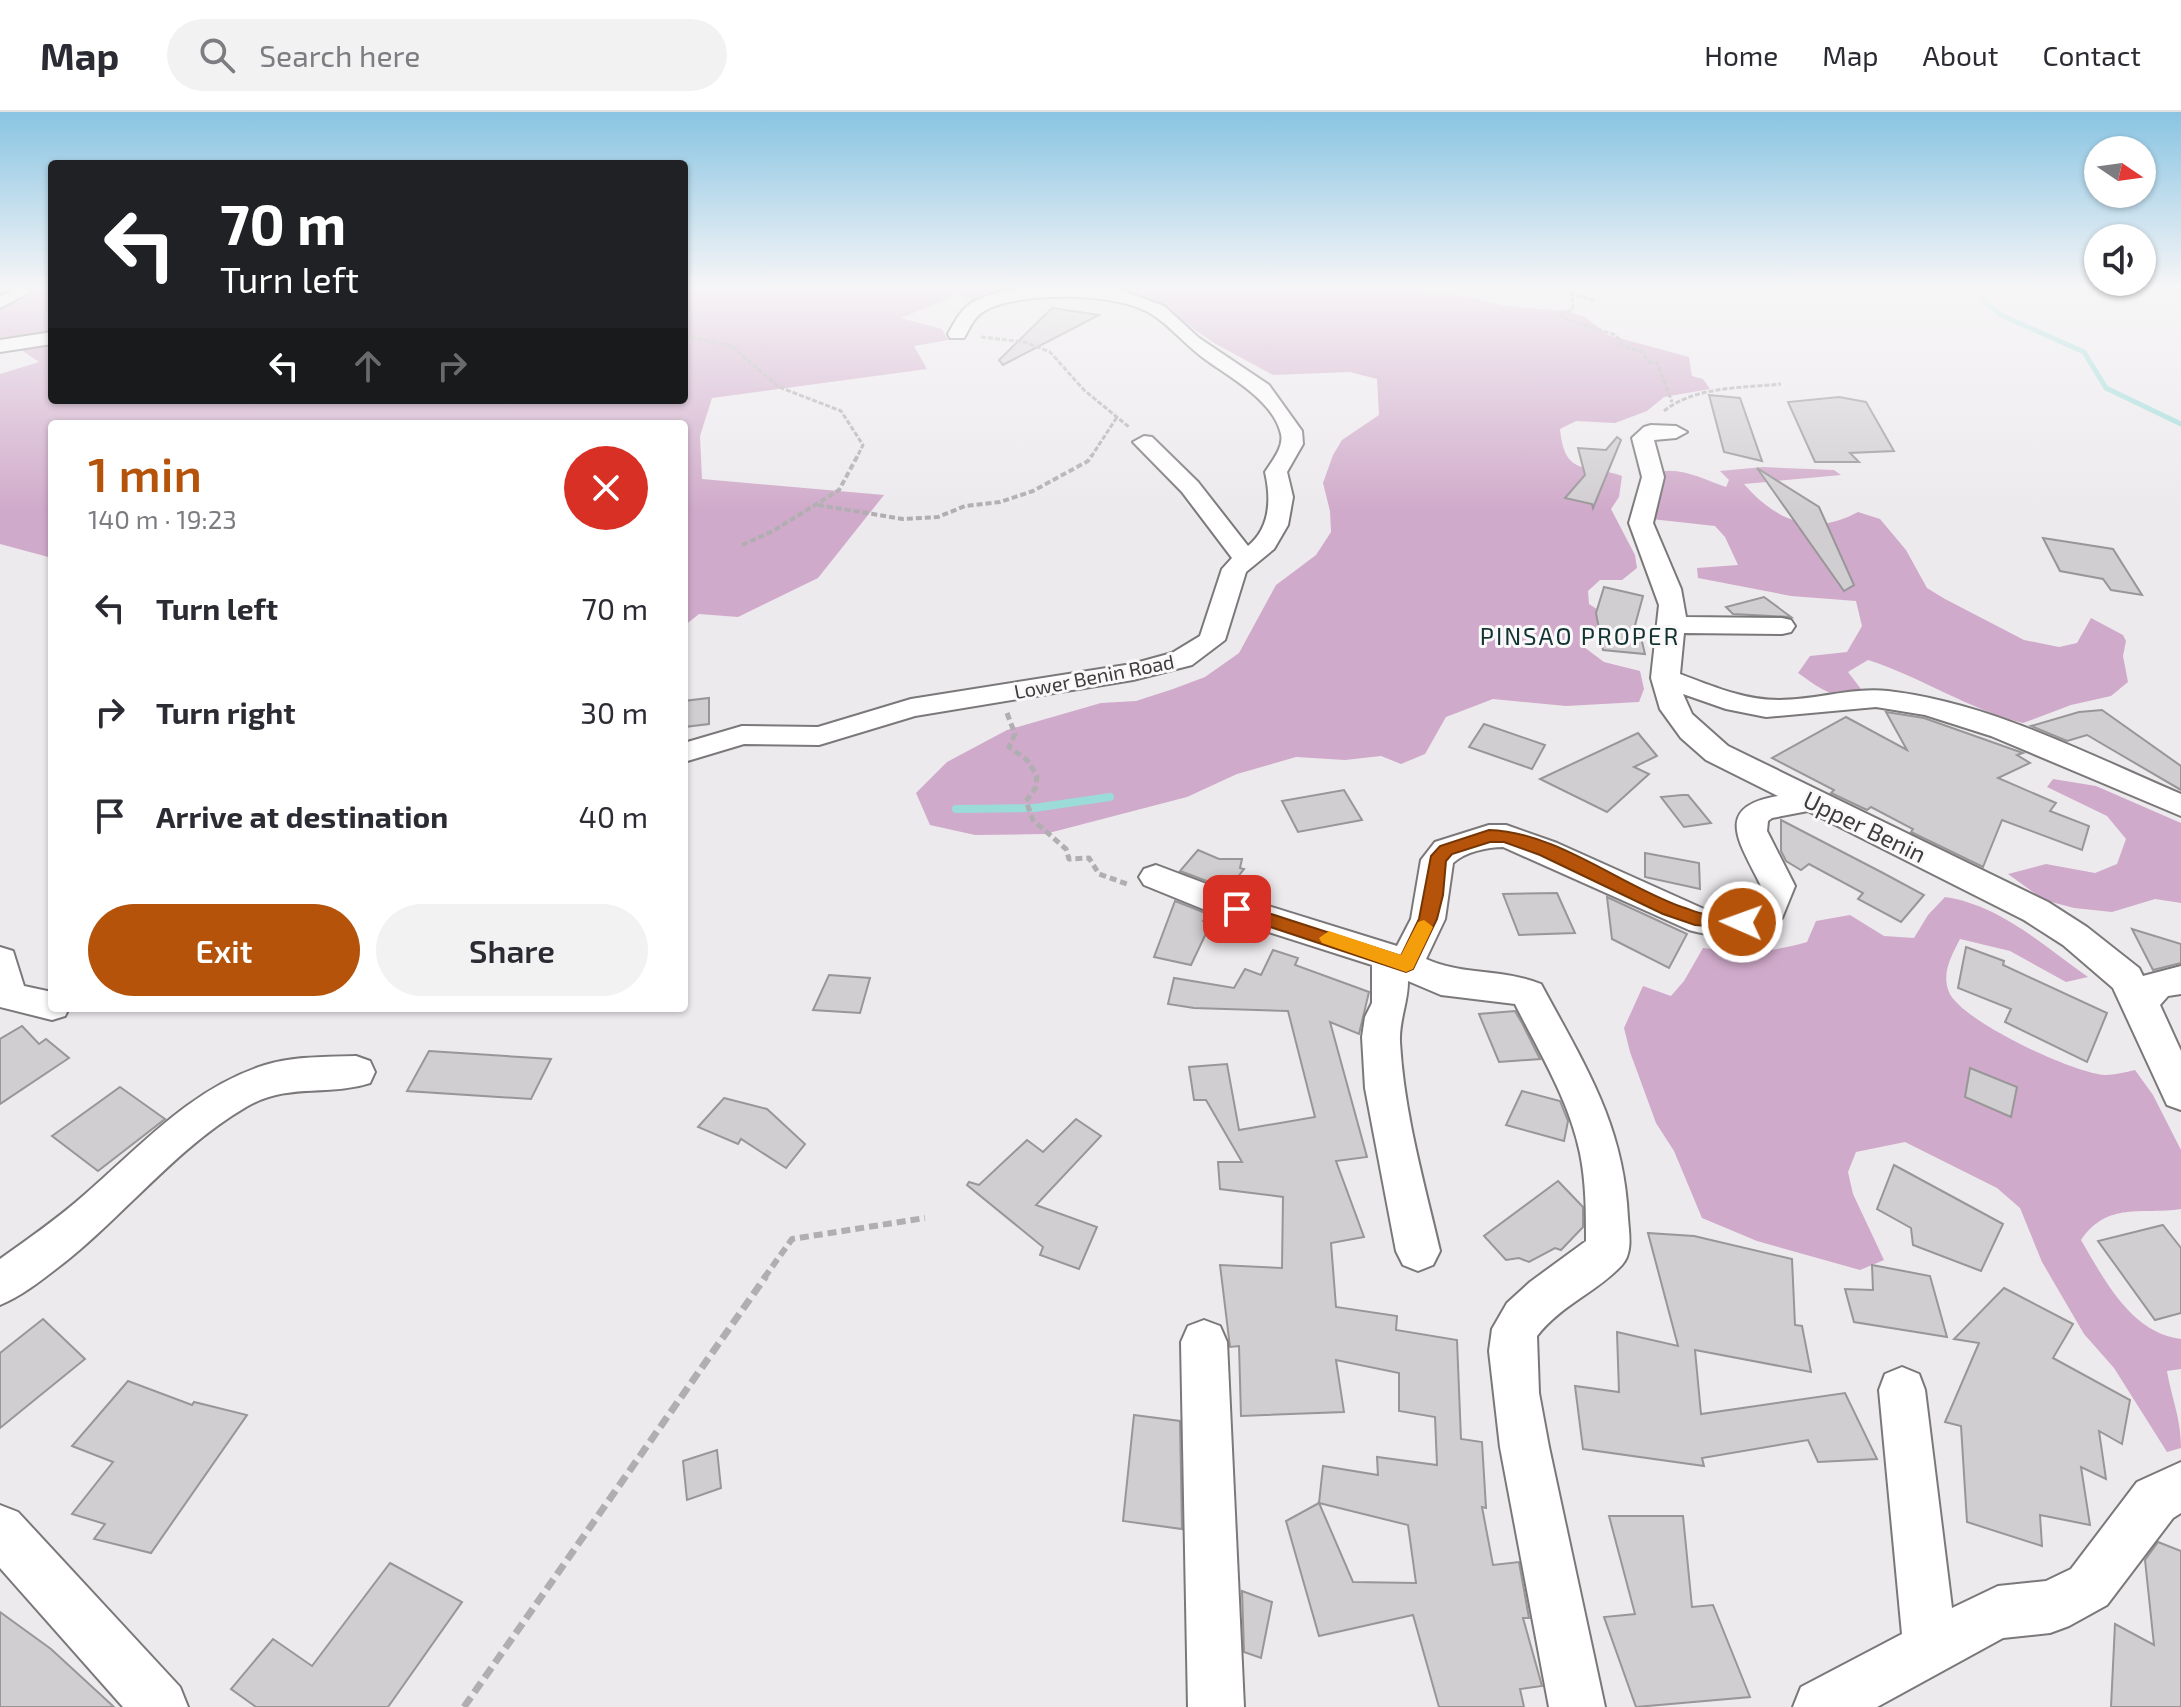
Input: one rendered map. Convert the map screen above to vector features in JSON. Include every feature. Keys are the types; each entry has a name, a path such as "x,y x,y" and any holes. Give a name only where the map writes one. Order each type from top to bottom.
{"street":[{"name":"Lower Benin Road","path":"688,752 742,735 819,736 911,708 1069,684 1182,659 1212,640 1234,569 1265,544 1276,525 1282,497 1276,472 1292,444 1291,431 1262,389 1221,361"},
{"path":"1651,431 1676,432"},
{"name":"Upper Benin","path":"1651,431 1643,438 1642,448 1653,476 1641,512 1649,544 1672,600 1665,678 1674,713 1692,734 1717,753 2036,911 2106,959 2126,978 2141,1003 2181,1094"},
{"path":"1144,442 1190,487 1245,558"},
{"path":"1672,625 1782,626"},
{"path":"1665,678 1734,704 1758,709 1868,699 1918,705 2026,739 2181,806"},
{"path":"1418,1251 1384,1088 1381,1037 1383,1017 1390,1003 1398,961 1428,919 1437,860 1446,850 1459,845 1489,836 1506,836 1701,921 1742,922 1770,909 1778,886 1751,831 1752,818 1762,809 1813,800"},
{"path":"1156,877 1237,909 1398,961 1441,981 1511,987 1528,994 1582,1103 1600,1150 1608,1250 1531,1311 1513,1331 1510,1354 1523,1442 1577,1707"},
{"path":"0,960 8,996 48,1005"},
{"path":"2141,1003 2157,985 2181,980"},
{"path":"0,1284 61,1241 151,1156 216,1105 256,1084 295,1074 356,1072"},
{"path":"1204,1342 1216,1707"},
{"path":"1902,1390 1930,1650"},
{"path":"1821,1707 1998,1612 2050,1607 2089,1587 2155,1500 2181,1487"},
{"path":"0,1530 160,1707"}],"path":[{"path":"742,545 839,490 863,445 841,411 779,387 749,361"},
{"path":"817,505 903,519 938,517 965,506 1000,502 1033,491 1088,461 1117,417 1084,390 1058,361"},
{"path":"1649,361 1657,363 1672,402"},
{"path":"1651,431 1672,402 1692,396 1781,384"},
{"path":"999,694 1015,734 1009,747 1027,760 1037,776 1035,789 1026,801 1033,820 1066,849 1069,859 1089,858 1099,874 1129,884 1156,877"},
{"path":"464,1707 792,1239 925,1218"}],"shaded area":[{"path":"48,361 48,404 688,404 688,361 923,361 927,369 712,398 700,436 702,479 884,495 818,578 738,617 699,614 688,623 688,420 48,420 48,557 0,544 0,374"},
{"path":"1248,361 1690,361 1692,376 1703,379 1710,389 1664,397 1647,411 1615,423 1576,421 1560,429 1563,445 1572,462 1622,476 1619,497 1611,509 1635,555 1637,568 1622,580 1600,580 1588,591 1589,604 1600,611 1608,627 1590,629 1584,647 1604,662 1640,671 1644,689 1639,702 1566,706 1493,699 1446,717 1425,754 1401,764 1381,756 1345,760 1296,757 1237,774 1187,797 1045,834 975,835 930,825 916,793 947,762 1007,730 1101,703 1136,701 1205,677 1239,653 1276,585 1316,555 1331,532 1323,483 1342,440 1379,415 1377,379 1350,372 1273,375"},
{"path":"1763,467 1834,470 1841,475 1744,484 1769,507 1796,521 1826,523 1858,512 1880,519 1906,550 1927,588 2024,640 2059,647 2077,643 2091,618 2123,635 2128,682 2111,696 2071,705 2023,723 1983,710 1868,660 1848,672 1864,693 1846,696 1821,689 1798,673 1810,656 1847,652 1862,626 1856,601 1791,596 1698,578 1697,568 1738,565 1725,537 1715,526 1651,519 1657,473 1682,472 1726,487 1729,480 1720,471"},
{"path":"2053,779 2096,786 2181,823 2181,903 2155,899 2112,912 2074,908 2044,900 2008,874 2046,864 2095,873 2117,864 2126,839 2107,816 2047,787"},
{"path":"1945,897 1965,901 2003,918 2088,977 2066,982 2010,951 1960,939 1948,964 1946,978 1949,992 1958,1004 2020,1044 2069,1065 2105,1075 2135,1070 2153,1095 2181,1150 2181,1209 2114,1215 2091,1228 2081,1240 2110,1287 2133,1315 2163,1335 2181,1339 2181,1369 2167,1371 2178,1418 2181,1448 2167,1452 2114,1368 2084,1334 2042,1262 2020,1208 1997,1188 1905,1142 1856,1152 1848,1172 1853,1194 1884,1260 1860,1270 1757,1241 1702,1218 1674,1151 1656,1123 1624,1028 1643,986 1671,996 1684,981 1703,948 1755,951 1792,946 1807,942 1816,921 1850,915 1884,936 1914,938 1928,915"}],"building":[{"path":"1709,395 1740,398 1762,461 1724,452"},
{"path":"1839,397 1866,402 1894,451 1850,453 1859,462 1815,462 1788,402"},
{"path":"1617,437 1621,440 1593,508 1592,504 1565,498 1585,475 1578,448 1606,450"},
{"path":"1757,468 1819,507 1854,585 1844,591"},
{"path":"2043,538 2113,549 2142,595 2111,590 2103,579 2060,571"},
{"path":"1604,587 1643,596 1634,629 1639,629 1645,654 1603,650 1596,613"},
{"path":"1764,597 1791,617 1733,614 1726,607"},
{"path":"709,698 709,724 688,727 688,701"},
{"path":"2102,710 2181,766 2181,790 2087,735 2067,741 2031,726 2079,712"},
{"path":"1886,712 1924,718 2023,753 2017,755 2030,763 1998,778 2056,803 2050,811 2089,826 2082,850 2002,820 1983,867 1911,832 1913,829 1871,807 1867,810 1831,793 1834,790 1772,758 1846,717 1907,750"},
{"path":"1484,724 1545,745 1532,769 1469,747"},
{"path":"1638,733 1657,756 1634,767 1649,774 1607,812 1540,779"},
{"path":"1344,790 1362,820 1298,832 1282,801"},
{"path":"1688,795 1711,823 1684,827 1661,797"},
{"path":"1781,820 1924,895 1901,922 1858,899 1863,893 1809,864 1801,870 1786,861 1781,851"},
{"path":"1198,850 1219,859 1242,859 1240,868 1244,869 1228,889 1180,871"},
{"path":"1645,853 1699,863 1700,889 1645,877"},
{"path":"1557,893 1575,933 1519,935 1503,894"},
{"path":"1607,897 1687,934 1669,968 1612,939"},
{"path":"1175,901 1208,914 1203,921 1211,923 1191,965 1154,957"},
{"path":"2132,929 2181,944 2181,963 2153,970"},
{"path":"1966,947 2004,961 2003,965 2107,1013 2087,1062 2005,1022 2011,1009 1958,988"},
{"path":"1273,950 1298,958 1295,965 1369,992 1359,1034 1330,1022 1367,1157 1336,1161 1364,1237 1331,1243 1336,1307 1397,1316 1396,1330 1457,1340 1461,1439 1482,1442 1486,1508 1482,1507 1493,1565 1519,1562 1529,1618 1523,1618 1542,1686 1520,1689 1524,1707 1439,1707 1413,1615 1319,1636 1286,1521 1319,1503 1323,1466 1378,1475 1377,1457 1437,1465 1435,1417 1399,1411 1399,1373 1336,1360 1344,1412 1241,1416 1239,1346 1230,1347 1220,1265 1282,1268 1283,1197 1220,1189 1218,1162 1242,1162 1206,1100 1194,1100 1189,1067 1227,1064 1239,1130 1315,1117 1288,1011 1194,1008 1168,1004 1174,978 1234,988 1245,969 1261,975","holes":["1319,1503 1408,1525 1416,1583 1353,1582"]},
{"path":"829,975 870,978 860,1013 813,1010"},
{"path":"1515,1011 1540,1059 1499,1062 1479,1014"},
{"path":"22,1026 39,1044 46,1039 69,1058 0,1104 0,1039"},
{"path":"429,1051 551,1059 531,1099 407,1091"},
{"path":"1970,1068 2017,1087 2011,1117 1965,1097"},
{"path":"120,1087 165,1119 98,1171 52,1136"},
{"path":"1522,1091 1560,1101 1568,1121 1564,1141 1506,1125"},
{"path":"724,1098 767,1109 805,1144 786,1168 741,1139 738,1144 698,1127"},
{"path":"1076,1119 1101,1136 1036,1205 1097,1227 1079,1269 1040,1255 1043,1247 967,1185 969,1182 979,1185 1027,1140 1043,1152"},
{"path":"1894,1165 2003,1224 1981,1271 1913,1245 1911,1228 1877,1209"},
{"path":"1558,1181 1583,1207 1583,1227 1561,1250 1555,1248 1529,1262 1519,1258 1506,1260 1484,1236"},
{"path":"2163,1225 2181,1248 2181,1313 2155,1320 2098,1241"},
{"path":"1648,1233 1694,1236 1792,1259 1795,1325 1802,1326 1811,1372 1695,1350 1701,1414 1845,1393 1877,1459 1818,1462 1808,1440 1702,1458 1704,1466 1583,1449 1575,1386 1619,1392 1617,1332 1678,1346"},
{"path":"1872,1265 1930,1276 1947,1337 1854,1322 1845,1289 1873,1290"},
{"path":"2004,1288 2073,1324 2053,1358 2130,1400 2122,1444 2099,1431 2106,1479 2081,1467 2090,1525 2040,1515 2042,1546 1967,1522 1961,1426 1945,1422 1979,1343 1954,1339"},
{"path":"43,1319 85,1359 0,1428 0,1353"},
{"path":"128,1381 192,1405 194,1402 247,1415 151,1553 94,1539 105,1524 72,1514 113,1462 72,1446"},
{"path":"1134,1415 1180,1421 1182,1529 1123,1521"},
{"path":"717,1450 721,1488 687,1500 683,1461"},
{"path":"1609,1516 1683,1516 1692,1607 1713,1605 1750,1697 1636,1707 1604,1617 1635,1614"},
{"path":"2158,1542 2181,1551 2181,1707 2111,1707 2115,1624 2154,1645 2145,1560"},
{"path":"390,1563 462,1602 388,1707 256,1707 231,1689 273,1639 312,1666"},
{"path":"1242,1591 1272,1602 1261,1658 1244,1652"},
{"path":"0,1612 51,1649 114,1707 0,1707"}],"waterway":[{"path":"2090,361 2106,388 2181,424"},
{"path":"956,809 1034,808 1110,797"}],"slow traffic":[{"path":"1329,938 1406,964 1424,927"}],"district":[{"name":"PINSAO PROPER","path":"1580,635"}],"route":[{"path":"1237,909 1406,964 1428,919 1437,860 1446,850 1472,840 1506,836 1701,921 1724,924 1742,922"}]}
